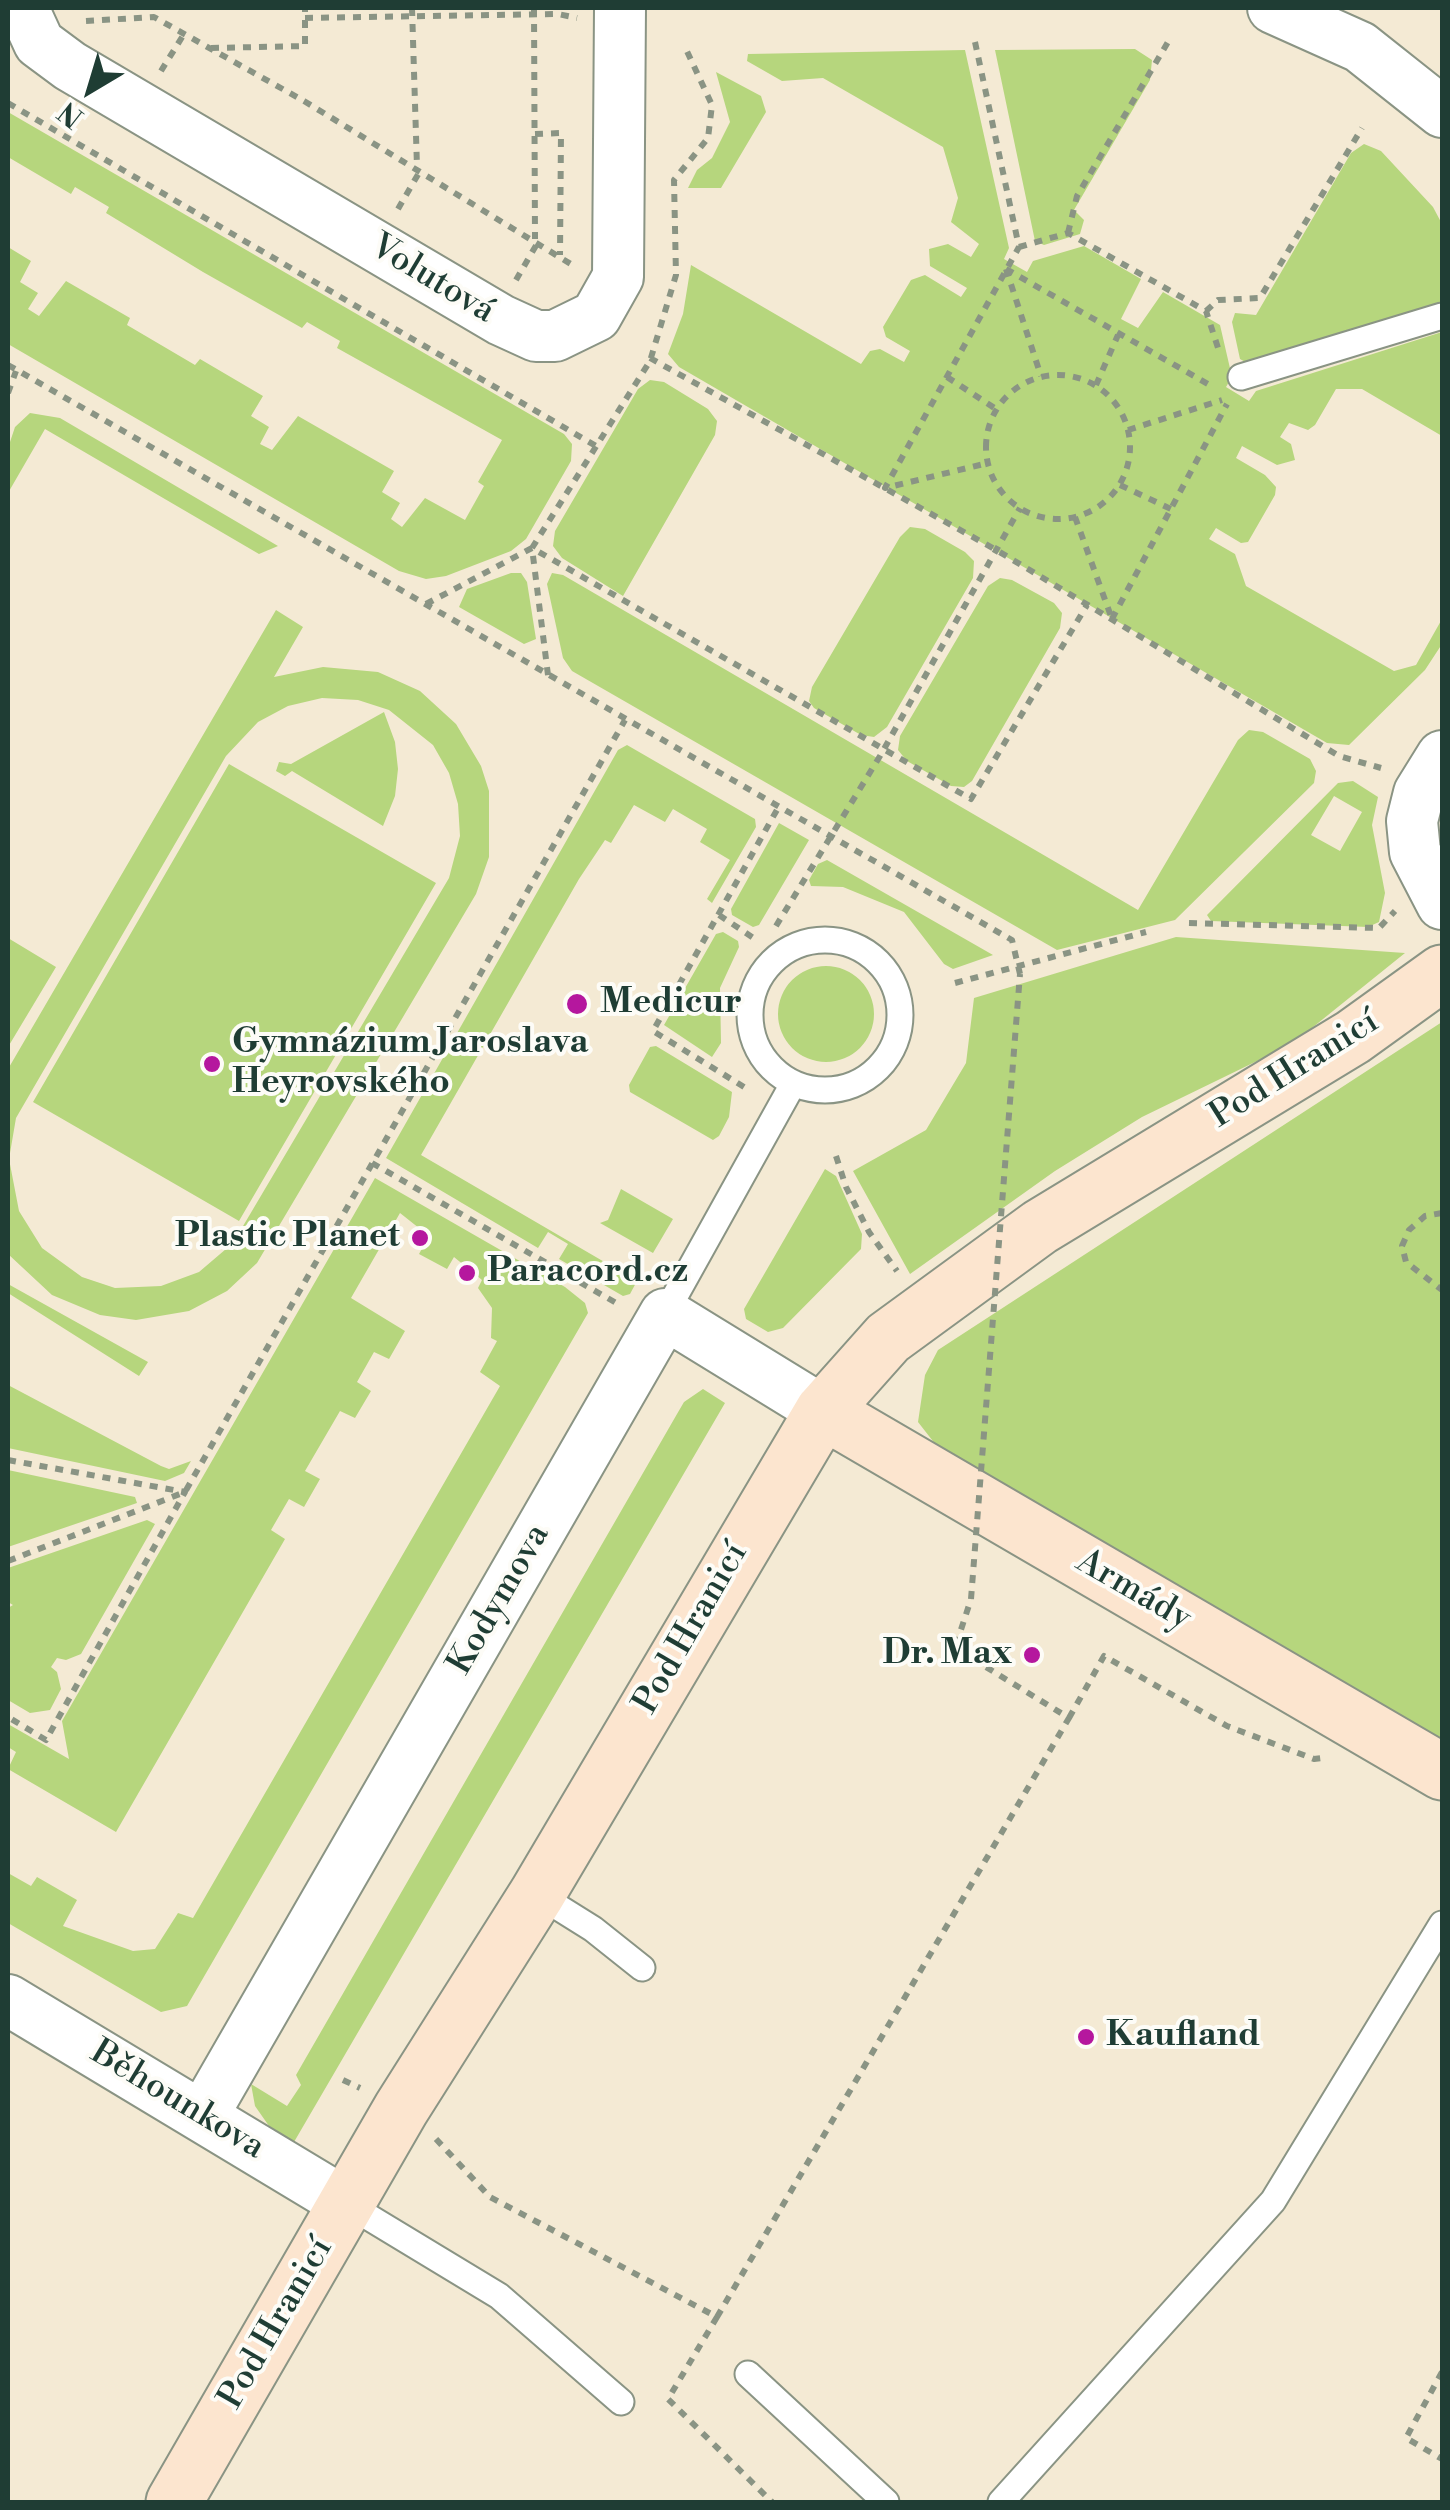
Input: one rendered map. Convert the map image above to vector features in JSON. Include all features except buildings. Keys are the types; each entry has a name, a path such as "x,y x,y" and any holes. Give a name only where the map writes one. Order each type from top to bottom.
{"street":[{"name":"Volutová","path":"22,8 39,44 72,40 516,329 536,336 570,331 596,316 612,293"},
{"path":"1272,8 1360,48 1442,112"},
{"path":"602,16 620,263 612,293"},
{"path":"1442,756 1420,793 1412,822 1415,852 1442,904"},
{"name":"Pod Hranicí","path":"174,2502 401,2109 537,1894 823,1410 888,1338 1040,1227 1353,1036 1442,973"},
{"path":"662,1320 823,1410"},
{"name":"Kodymova","path":"204,2115 662,1320"},
{"name":"Armády","path":"823,1410 1442,1772"},
{"name":"Běhounkova","path":"8,2000 347,2204"}],"lane":[{"path":"1236,387 1442,316"},
{"path":"834,940 858,946 879,962 894,983 900,1022 887,1059 869,1077 844,1088 818,1090 793,1084 773,1070 751,1030 750,1006 757,983 770,963 800,944 834,940"},
{"name":"Kodymova","path":"662,1320 793,1084"},
{"path":"537,1894 594,1929 642,1968"},
{"path":"1002,2502 1273,2201 1442,1924"},
{"path":"347,2204 499,2296 621,2402"},
{"path":"748,2374 886,2502"}],"path":[{"path":"72,40 85,8"},
{"path":"210,48 305,46 305,8"},
{"path":"305,18 534,11 602,16"},
{"path":"534,11 535,240"},
{"path":"413,12 417,169"},
{"path":"72,40 154,17 535,240 612,293"},
{"path":"884,488 1019,247 975,42"},
{"path":"1068,233 1077,196 1168,42"},
{"path":"425,605 532,548 650,358 676,275 674,180 708,138 712,105 685,47"},
{"path":"8,104 596,446"},
{"path":"1206,311 1218,300 1260,298 1362,128"},
{"path":"534,134 577,133"},
{"path":"560,256 561,134"},
{"path":"1019,247 1068,233 1206,311 1221,358"},
{"path":"1006,269 1118,335 1236,387"},
{"path":"1006,269 1041,376"},
{"path":"1096,385 1118,335"},
{"path":"650,358 998,551 1339,756 1388,770"},
{"path":"8,365 1012,940 1020,974 971,1599 955,1648 1069,1718"},
{"path":"8,393 16,370"},
{"path":"1041,376 1078,377 1096,385 1110,396 1128,430 1128,468 1120,484 1093,510 1075,517 1038,516 1020,508 1005,497 988,464 985,444 996,409 1008,394 1041,376"},
{"path":"946,377 996,409"},
{"path":"1128,430 1236,387"},
{"path":"1112,619 1236,387"},
{"path":"884,488 988,464"},
{"path":"1120,484 1171,508"},
{"path":"776,926 832,839 1020,508"},
{"path":"1075,517 1112,619"},
{"path":"532,548 548,676"},
{"path":"532,548 971,799 1087,605"},
{"path":"8,1717 46,1740 625,720"},
{"path":"744,1087 653,1032 778,808"},
{"path":"1190,923 1379,928 1395,912 1392,894"},
{"path":"718,915 758,941"},
{"path":"955,983 1020,962 1146,932"},
{"path":"836,1156 846,1187 869,1232"},
{"path":"372,1163 662,1320"},
{"path":"1442,1213 1425,1216 1409,1230 1402,1246 1406,1262 1442,1290"},
{"path":"8,1460 185,1492"},
{"path":"8,1561 185,1492"},
{"path":"772,2502 668,2399 1104,1656 1226,1726 1314,1759"},
{"path":"429,2131 490,2197 716,2318"},
{"path":"1442,2372 1406,2438 1442,2459"}],"green space":[{"path":"1135,49 1152,60 1150,80 1074,210 1084,220 1080,234 1044,245 1035,241 995,50"},
{"path":"965,50 1009,248 1004,259 1027,272 1033,261 1084,246 1141,279 1121,319 1138,328 1163,292 1220,325 1232,377 1226,387 1249,401 1256,391 1442,332 1442,436 1362,389 1336,389 1315,425 1308,430 1289,423 1280,437 1291,444 1295,460 1277,465 1242,446 1236,458 1265,475 1276,487 1275,495 1248,542 1241,543 1216,528 1209,539 1235,554 1246,586 1394,671 1416,665 1442,619 1442,644 1425,670 1349,745 1327,743 679,367 668,354 683,314 691,265 861,364 870,351 880,349 904,362 910,351 886,337 883,327 911,280 925,275 961,297 967,288 930,266 929,249 948,244 971,257 979,244 951,222 958,198 943,147 823,78 782,81 747,61 748,54"},
{"path":"716,72 761,96 766,112 721,188 688,188 697,170 712,158 730,122"},
{"path":"8,112 564,434 572,444 571,461 526,539 511,551 446,576 426,579 399,571 8,344 8,247 31,261 20,282 38,293 28,309 39,316 66,281 130,318 127,325 195,365 200,359 263,396 251,416 269,427 260,444 272,450 298,416 394,471 382,492 400,503 391,519 402,527 425,498 465,520 484,486 478,482 502,440 337,348 340,341 307,322 302,328 203,272 106,213 109,207 75,187 71,194 8,157"},
{"path":"1364,144 1381,151 1433,207 1442,224 1442,302 1249,364 1240,359 1232,322 1235,313 1256,315 1351,153"},
{"path":"650,380 664,382 708,409 717,421 715,435 623,596 562,558 553,546 555,531 638,389"},
{"path":"30,413 60,418 278,546 259,554 45,429 8,493 8,448 15,427"},
{"path":"910,527 925,529 965,552 974,561 973,578 887,727 874,737 861,735 814,708 809,701 812,687 900,537"},
{"path":"521,573 527,582 536,639 524,644 459,607 467,589"},
{"path":"552,573 563,575 1138,910 1238,740 1249,730 1263,732 1310,759 1316,771 1314,783 1175,920 1057,950 572,671 563,658 547,584"},
{"path":"1000,578 1012,580 1054,603 1062,613 1060,628 972,781 964,787 951,786 907,761 898,750 900,736 988,586"},
{"path":"276,610 303,627 274,677 323,667 378,672 420,691 456,724 481,766 489,791 489,857 476,894 257,1263 227,1291 189,1311 136,1320 100,1315 52,1295 8,1254 8,1069","holes":["322,698 358,700 389,710 433,745 449,773 458,804 460,836 449,878 233,1243 199,1272 161,1286 115,1288 82,1277 42,1248 19,1211 9,1159 16,1118 226,756 258,722 288,706"]},
{"path":"384,712 395,742 398,769 395,796 383,826 292,771 285,776 276,771 279,762 291,764"},
{"path":"627,745 755,819 756,827 712,903 707,899 730,860 700,842 707,829 673,809 665,822 634,805 611,843 605,840 579,879 421,1155 637,1281 630,1294 623,1296 559,1259 568,1244 548,1232 538,1248 386,1158 618,750"},
{"path":"229,764 436,883 239,1221 33,1102"},
{"path":"1353,781 1378,797 1372,825 1385,893 1379,922 1368,927 1211,921 1207,915 1338,783","holes":["1334,796 1362,812 1340,851 1311,835"]},
{"path":"779,823 809,840 759,925 753,927 732,915 731,909"},
{"path":"827,860 993,955 953,969 944,964 904,912 843,887 811,886 809,880 818,864"},
{"path":"723,932 738,941 739,947 720,988 721,1043 712,1057 664,1025 716,934"},
{"path":"1176,937 1405,953 1292,1044 1142,1117 1055,1171 910,1274 853,1171 926,1130 966,1063 974,998"},
{"path":"8,938 56,967 8,1047"},
{"path":"826,966 844,970 860,980 870,996 874,1014 870,1032 860,1048 844,1058 826,1062 808,1058 792,1048 782,1032 778,1014 782,996 792,980 808,970"},
{"path":"1442,1022 1442,1748 943,1454 918,1422 925,1375 938,1350"},
{"path":"656,1046 732,1092 729,1117 713,1140 630,1092 629,1085 650,1047"},
{"path":"825,1169 836,1176 862,1234 861,1249 783,1328 768,1332 746,1319 744,1309"},
{"path":"375,1178 565,1287 585,1303 588,1313 187,2006 161,2012 8,1923 8,1873 31,1886 37,1877 77,1900 63,1926 133,1951 155,1949 178,1913 193,1918 500,1386 480,1372 497,1341 491,1338 492,1308 478,1288 482,1280 454,1257 447,1269 419,1254 429,1236 400,1213 351,1298 405,1331 389,1359 374,1352 357,1382 371,1391 355,1418 340,1411 305,1471 320,1479 304,1507 289,1499 271,1530 285,1539 116,1832 8,1769 16,1752 8,1747 8,1724 69,1759 62,1721"},
{"path":"621,1189 673,1219 653,1253 600,1223 608,1220"},
{"path":"8,1284 148,1362 139,1376 8,1293"},
{"path":"8,1385 161,1466 169,1469 191,1461 184,1473 165,1481 8,1448"},
{"path":"703,1389 725,1403 294,2142 269,2126 255,2106 251,2084 287,2106 301,2085 296,2075 677,1414 684,1402"},
{"path":"8,1470 135,1497 137,1503 8,1547"},
{"path":"147,1520 155,1524 81,1654 66,1660 57,1658 51,1667 57,1672 61,1689 50,1710 30,1713 8,1700 8,1608 13,1605 8,1602 8,1568"}],"place":[{"name":"Medicur","path":"577,1004"},
{"name":"Gymnázium Jaroslava Heyrovského","path":"212,1064"},
{"name":"Plastic Planet","path":"420,1238"},
{"name":"Paracord.cz","path":"467,1273"},
{"name":"Dr. Max","path":"1032,1655"},
{"name":"Kaufland","path":"1086,2037"}]}
